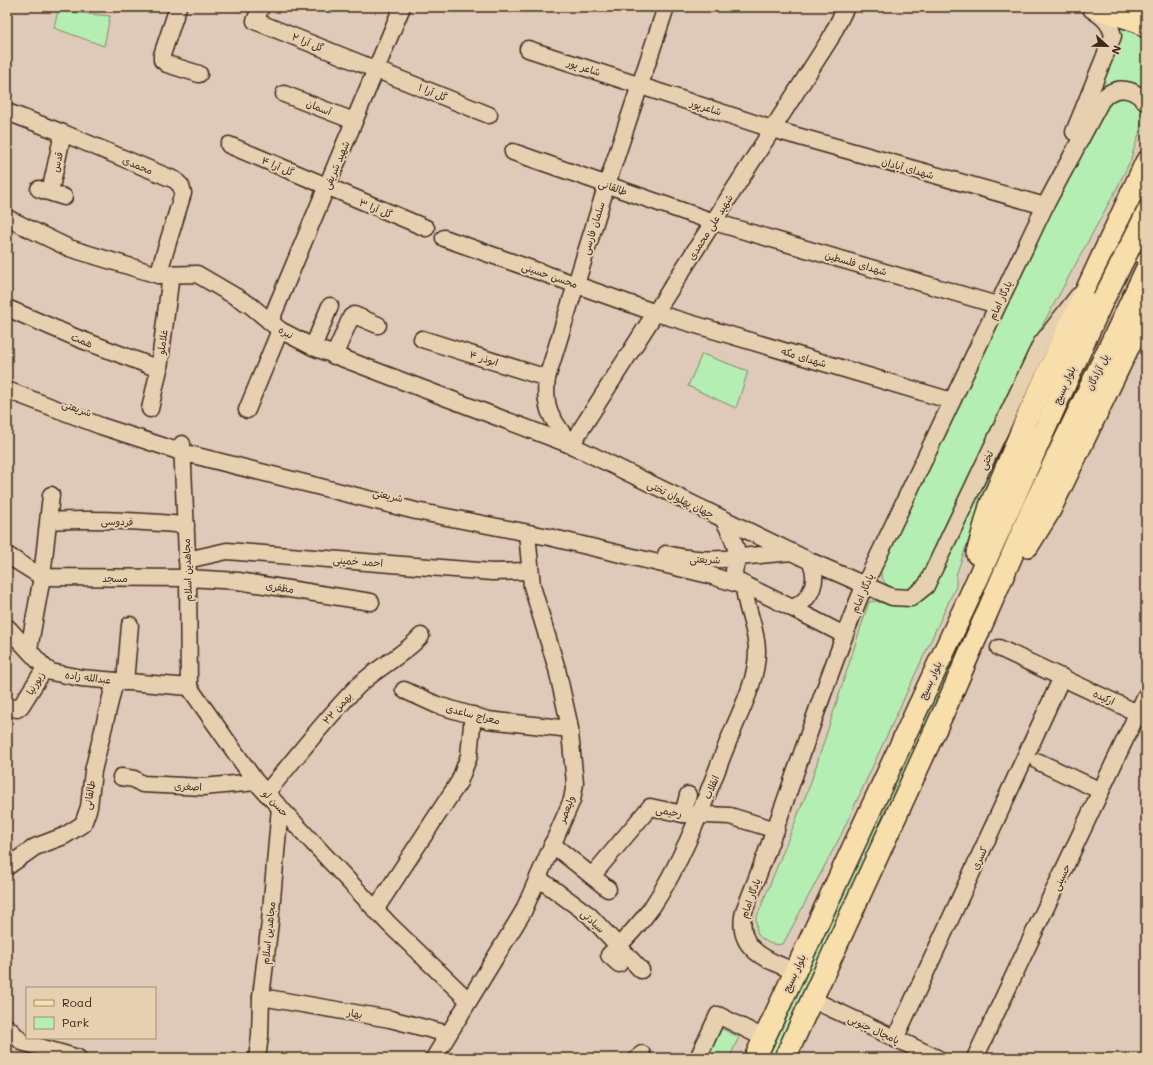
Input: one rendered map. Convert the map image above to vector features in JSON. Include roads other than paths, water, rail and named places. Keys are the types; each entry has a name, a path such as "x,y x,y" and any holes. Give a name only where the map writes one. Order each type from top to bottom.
{"main road":[{"path":"1094,7 1139,22 1146,27"},
{"path":"1143,167 1137,182 1137,192 1146,209"},
{"path":"960,614 990,506 1026,420 1097,263 1143,167"},
{"name":"بلوار بسیج","path":"755,1058 960,614 1102,300 1146,215"},
{"path":"1097,263 1115,252 1125,249 1136,250 1146,254"},
{"name":"پل آزادگان","path":"990,610 1048,475 1146,270"},
{"path":"785,1058 990,610 1049,512 1146,311"}],"street":[{"path":"178,7 162,60 167,64 199,74"},
{"name":"گل آرا ۲","path":"260,7 255,21 376,69"},
{"name":"شهید شریفی","path":"247,410 275,326 326,187 402,7"},
{"name":"سلمان فارسی","path":"571,445 554,421 546,405 545,394 547,378 607,184 666,7"},
{"name":"شهید علی محمدی","path":"571,445 830,39 846,7"},
{"path":"1045,206 1062,160 1113,36 1111,27 1106,20 1087,7"},
{"name":"شاعر پور","path":"528,49 639,85"},
{"name":"گل آرا ۱","path":"376,69 489,115"},
{"name":"شاعرپور","path":"639,85 772,130"},
{"path":"1045,206 1105,96 1122,88 1133,91 1142,97 1146,103"},
{"name":"آسمان","path":"284,94 354,121"},
{"name":"محمدی","path":"7,112 63,133 175,180 181,186 183,193 165,274"},
{"name":"شهدای آبادان","path":"772,130 1045,206"},
{"name":"قدس","path":"51,193 63,133"},
{"name":"گل آرا ۴","path":"229,145 326,187"},
{"name":"طالقانی","path":"513,152 714,222"},
{"name":"گل آرا ۳","path":"326,187 426,228"},
{"name":"یادگار امام","path":"794,971 766,959 757,953 745,940 741,923 744,911 776,830 844,635 865,584 1045,206"},
{"name":"نبره","path":"7,218 69,248 165,274 196,274 250,305 275,326 313,347 571,445"},
{"name":"شهدای فلسطین","path":"714,222 997,306"},
{"name":"محسن حسینی","path":"444,238 576,283 656,313"},
{"name":"غلاملو","path":"150,409 159,369 165,274"},
{"name":"تختی","path":"865,584 892,597 901,598 911,598 926,586 1041,344 1089,282"},
{"path":"313,347 330,306"},
{"name":"همت","path":"7,308 77,338 159,369"},
{"name":"شهدای مکه","path":"656,313 952,401"},
{"path":"334,356 351,317 354,315 359,316 378,325"},
{"name":"ابوذر ۴","path":"422,339 547,378"},
{"name":"شریعتی","path":"7,381 148,434 181,448 415,501 551,526 678,557 703,561 720,561 739,557 792,552"},
{"name":"شریعتی","path":"7,390 101,426 416,511 527,533 709,575 766,594 844,635"},
{"name":"جهان پهلوان تختی","path":"571,445 810,561"},
{"name":"مجاهدین اسلام","path":"181,448 188,560 188,687"},
{"path":"29,649 42,577 51,495"},
{"path":"723,519 731,534 739,557 734,574 735,578 744,586"},
{"name":"فردوسی","path":"49,521 120,520 186,525"},
{"name":"ولیعصر","path":"434,1058 523,912 572,800 575,783 570,729 557,669 545,633 529,571 527,533"},
{"name":"احمد خمینی","path":"188,560 227,551 492,572 529,571"},
{"path":"7,554 42,577"},
{"path":"810,561 865,584"},
{"path":"792,608 802,604 809,595 815,574 810,561"},
{"name":"مسجد","path":"42,577 188,578"},
{"name":"مظفری","path":"188,578 238,581 371,602"},
{"name":"انقلاب","path":"619,964 609,955 651,908 670,876 699,814 739,716 755,669 757,651 755,632 744,597 744,586"},
{"name":"طالقانی","path":"7,867 35,848 64,836 83,824 89,807 93,771 120,681 130,625"},
{"path":"7,627 45,668"},
{"name":"۲۲ بهمن","path":"261,788 306,746 333,711 359,684 421,636"},
{"name":"ارکیده","path":"999,648 1142,715"},
{"name":"عبدالله زاده","path":"45,668 51,672 70,676 188,687"},
{"name":"زیورنیا","path":"7,706 16,709 21,706 45,668"},
{"name":"کسری","path":"895,1038 1062,677"},
{"name":"حسن لو","path":"188,687 261,788 375,910 468,1000"},
{"name":"معراج ساعدی","path":"404,690 437,705 488,720 570,729"},
{"name":"حسینی","path":"975,1058 1101,791 1142,715 1146,695"},
{"path":"375,910 459,782 469,756 472,715"},
{"path":"1039,762 1101,791"},
{"name":"اصغری","path":"121,777 134,779 142,784 261,788"},
{"path":"683,814 688,795"},
{"name":"مجاهدین اسلام","path":"258,1058 261,997 270,922 280,807"},
{"name":"رحیمی","path":"592,876 650,807 683,814 730,816 776,830"},
{"path":"552,844 608,889"},
{"name":"سیادتی","path":"538,878 590,916 641,970"},
{"name":"بهار","path":"261,997 390,1019 448,1034"},
{"name":"پامچال جنوبی","path":"811,999 937,1058"},
{"path":"698,1058 718,1015 764,1038"},
{"path":"7,1027 22,1042 78,1058"}]}
